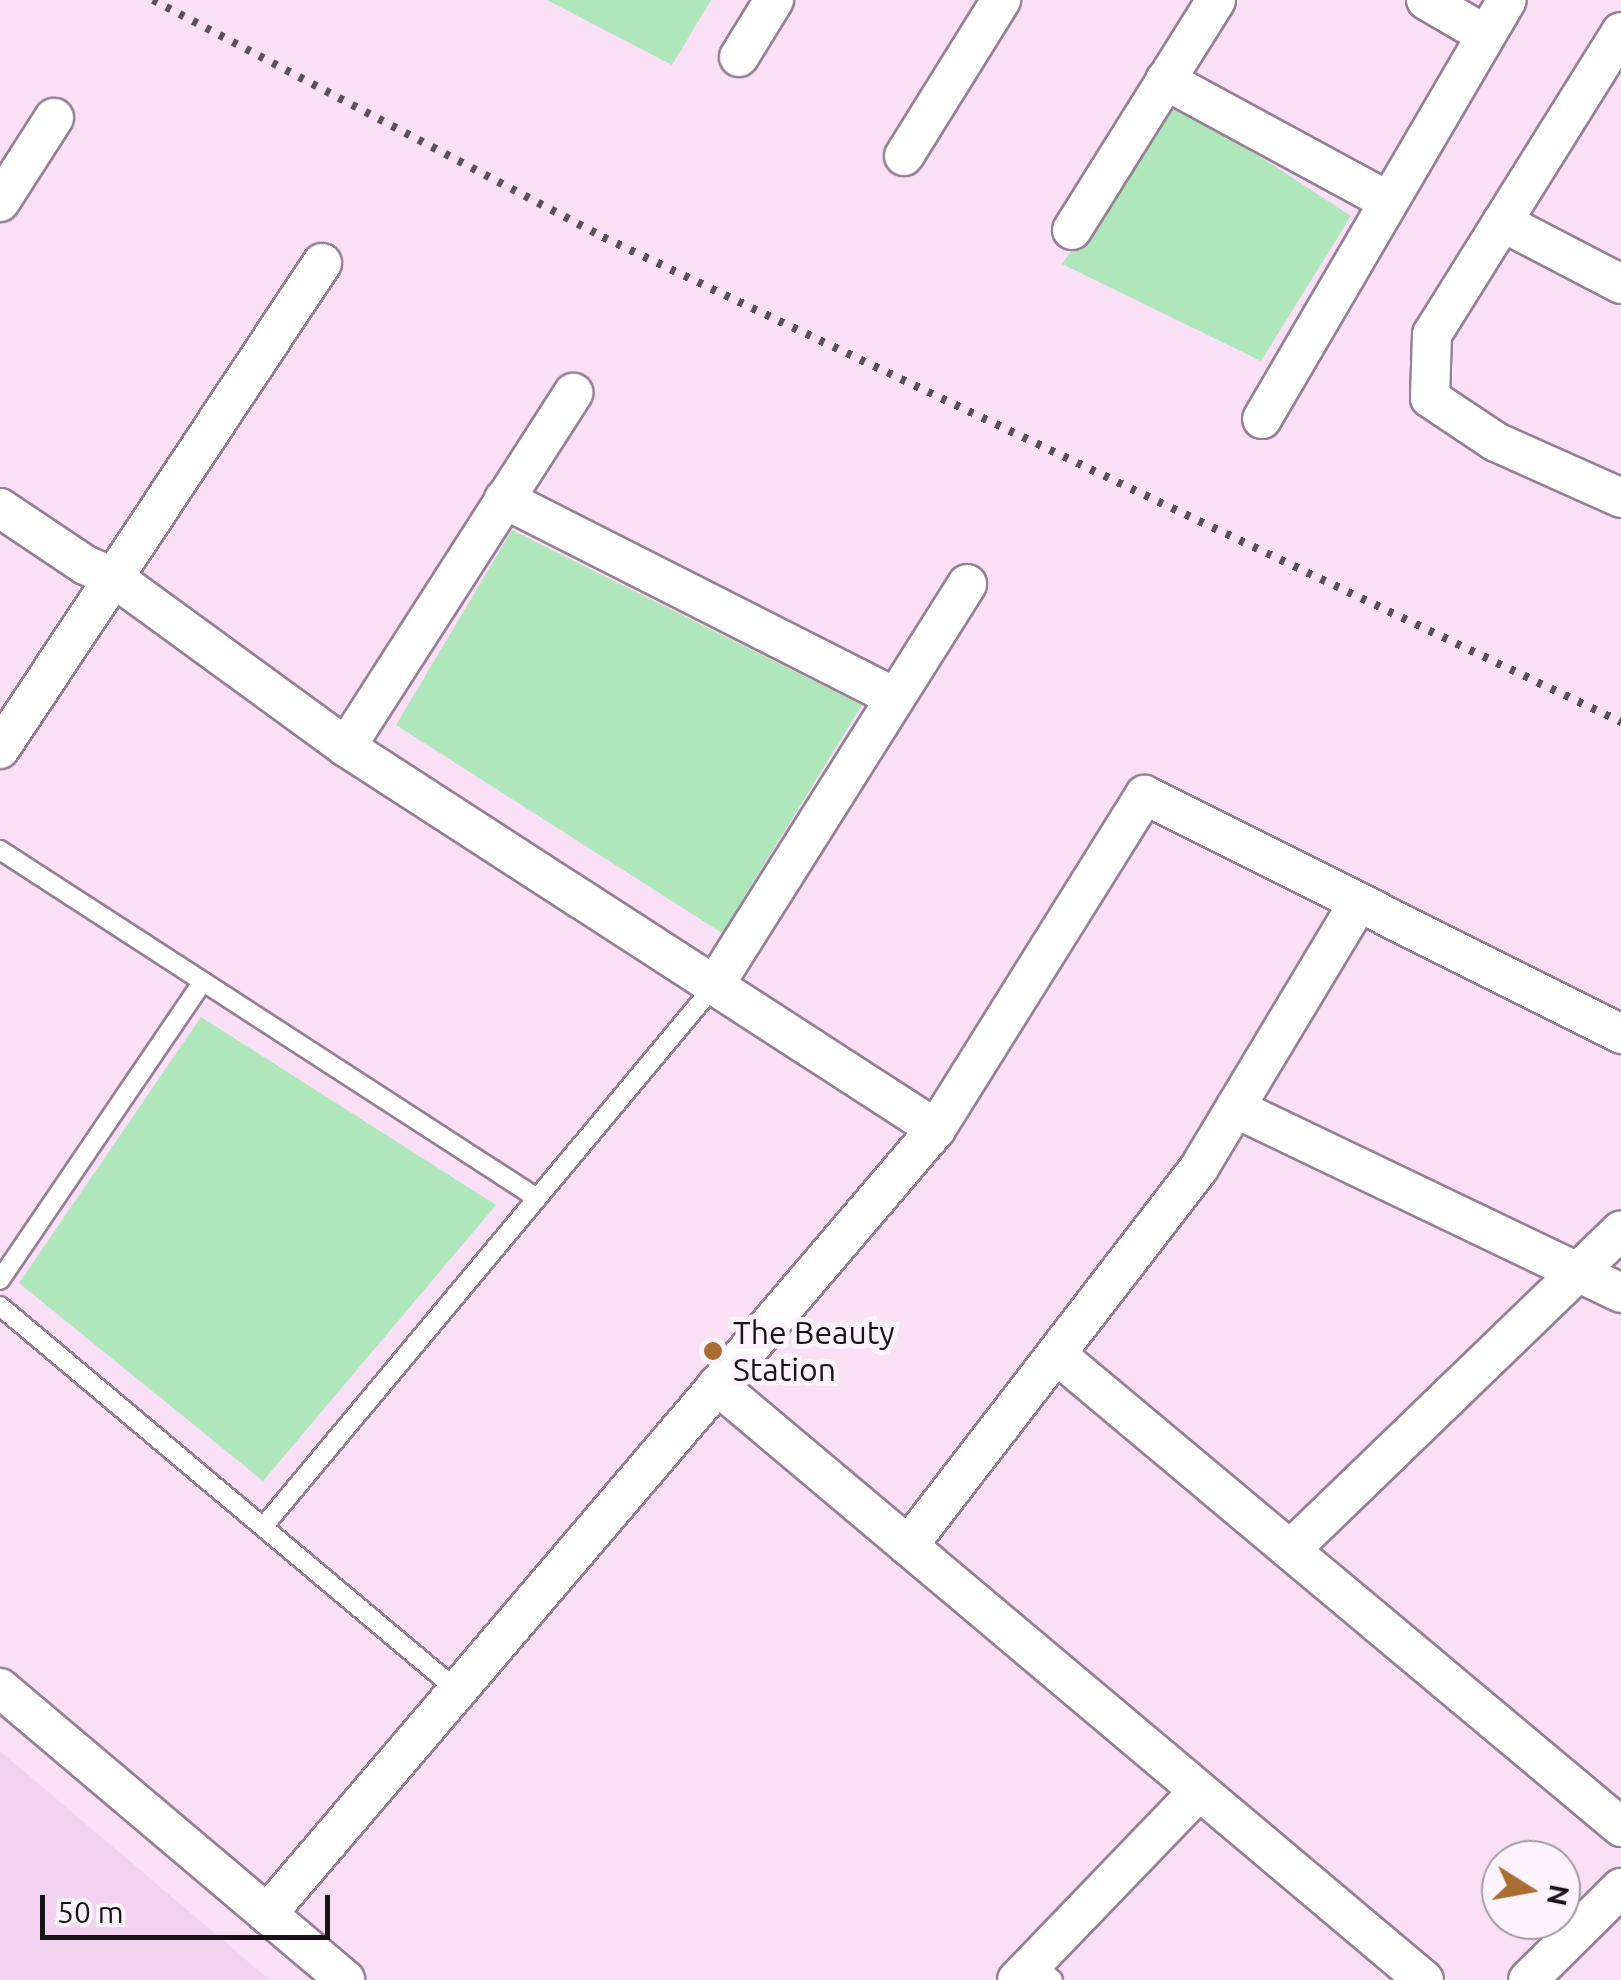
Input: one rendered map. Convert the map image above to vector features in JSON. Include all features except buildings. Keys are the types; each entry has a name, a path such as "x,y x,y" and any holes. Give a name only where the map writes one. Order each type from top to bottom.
{"street":[{"path":"739,57 774,0"},
{"path":"904,156 1001,0"},
{"path":"1072,230 1216,0"},
{"path":"1426,0 1486,35"},
{"path":"1262,419 1386,200 1506,0"},
{"path":"1621,32 1432,334 1430,398 1496,442 1621,498"},
{"path":"1165,80 1386,200"},
{"path":"0,202 54,118"},
{"path":"1502,222 1621,284"},
{"path":"0,748 322,263"},
{"path":"346,748 572,393"},
{"path":"504,499 896,697"},
{"path":"0,508 85,565 113,577 346,748 936,1129"},
{"path":"714,986 967,584"},
{"path":"267,1914 936,1129 1145,795 1621,1034"},
{"path":"908,1546 1199,1168 1359,902"},
{"path":"1236,1108 1621,1293"},
{"path":"1290,1550 1621,1230"},
{"path":"1056,1354 1621,1828"},
{"path":"717,1386 1424,1980"},
{"path":"0,1688 345,1980"},
{"path":"1034,1974 1198,1790"},
{"path":"1528,1980 1621,1888"}],"lane":[{"path":"0,850 537,1198"},
{"path":"0,1280 203,981"},
{"path":"263,1527 714,986"},
{"path":"0,1306 457,1690"}],"shaded area":[{"path":"0,1751 270,1980 0,1980"}],"green space":[{"path":"547,0 711,0 672,65"},
{"path":"1171,99 1351,216 1261,361 1062,264"},
{"path":"512,530 862,705 722,933 396,725"},
{"path":"201,1017 496,1205 263,1481 19,1283"}],"railway":[{"path":"153,0 603,237 1621,722"}],"place":[{"name":"The Beauty Station","path":"713,1351"}]}
